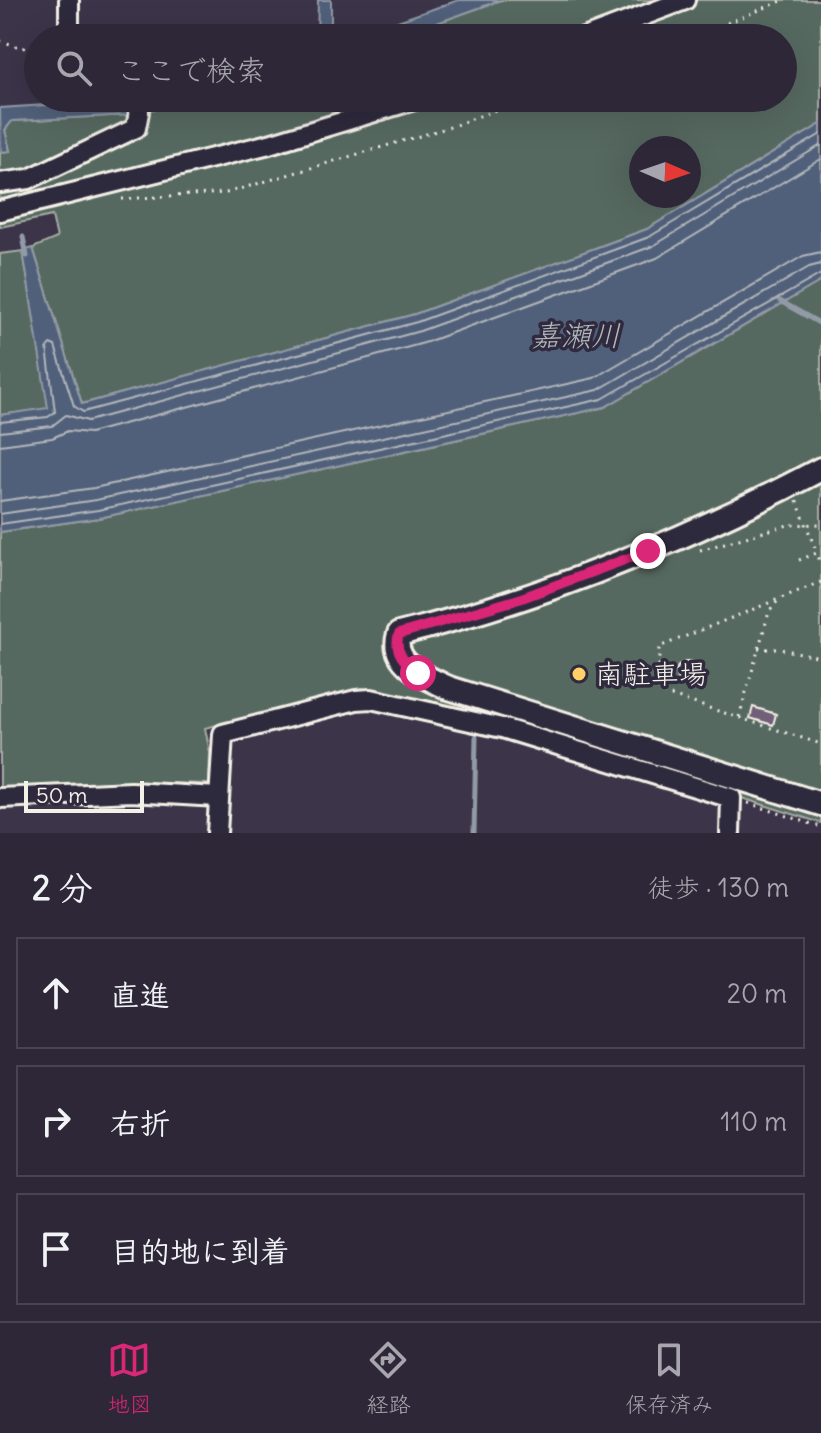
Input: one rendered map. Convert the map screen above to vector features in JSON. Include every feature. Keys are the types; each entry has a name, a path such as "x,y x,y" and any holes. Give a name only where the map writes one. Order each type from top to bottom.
{"street":[{"path":"69,0 69,24"},
{"path":"621,24 685,0"},
{"path":"0,183 29,179 136,128 137,112"},
{"path":"0,211 269,144 375,112"},
{"path":"821,469 648,551 519,599 399,634 396,643 402,659 418,673 449,688 821,804"},
{"path":"217,833 223,734 356,700 371,699 502,728 731,798 730,833"},
{"path":"0,798 131,792 218,797"}],"path":[{"path":"725,24 784,0"},
{"path":"0,41 24,48"},
{"path":"108,200 226,193 450,127 490,112"},
{"path":"801,511 821,564"},
{"path":"799,560 817,553"},
{"path":"821,582 659,647 659,692 821,744"},
{"path":"739,717 769,612 781,597"},
{"path":"758,649 780,649 821,657"},
{"path":"731,798 821,827"}],"green space":[{"path":"501,0 821,0 821,124 701,196 701,136 629,136 629,208 682,208 647,229 415,314 82,404 33,248 57,238 52,216 0,227 0,152 10,151 5,130 12,121 142,112 797,112 797,24 434,24"},
{"path":"23,251 49,409 0,415 0,254"},
{"path":"821,281 821,796 441,674 412,658 410,650 388,654 411,677 821,814 821,823 498,721 362,688 205,728 210,753 209,784 115,782 0,788 0,532 99,518 605,407"}],"water":[{"path":"318,0 331,0 331,24 317,24"},
{"path":"459,0 501,0 434,24 389,24"},
{"path":"24,106 24,112 142,112 12,121 5,130 10,151 1,152 0,108"},
{"name":"嘉瀬川","path":"821,124 821,281 605,407 99,518 0,532 0,415 48,408 23,251 33,248 82,404 415,314 647,229 682,208 701,208 701,196"}],"building":[{"path":"687,662 695,665 698,673 695,681 687,684 679,681 676,673 679,665"},
{"path":"753,707 776,714 773,725 750,718"}],"waterway":[{"path":"23,237 27,256"},
{"path":"780,301 821,324"},
{"path":"474,833 476,737"}],"place":[{"name":"南駐車場","path":"579,674"}],"route":[{"path":"418,673 402,659 396,643 399,634 519,599 648,551"}]}
